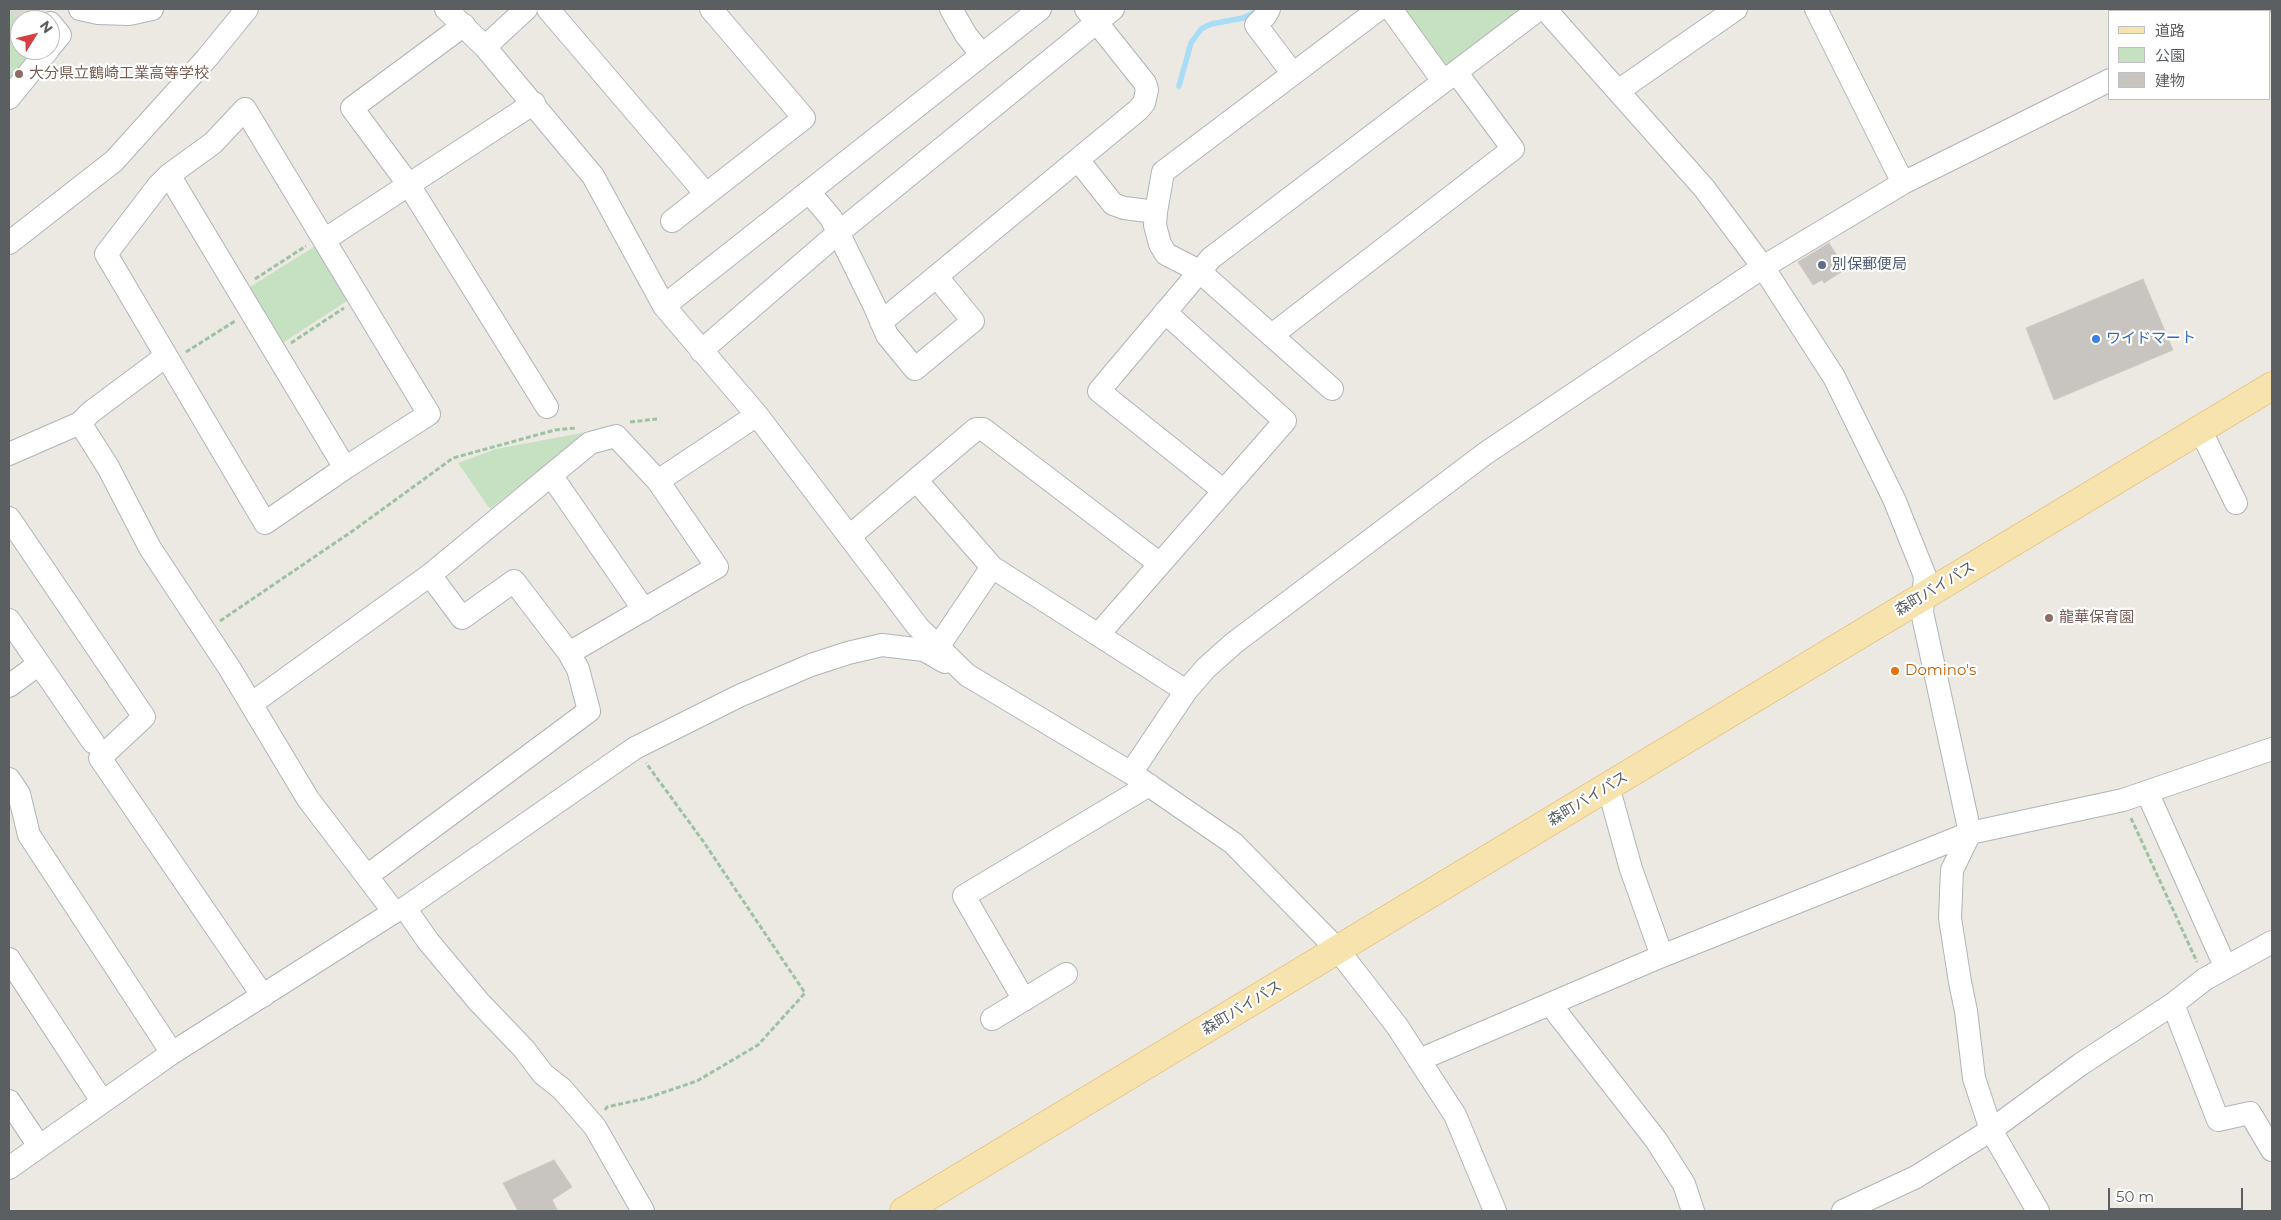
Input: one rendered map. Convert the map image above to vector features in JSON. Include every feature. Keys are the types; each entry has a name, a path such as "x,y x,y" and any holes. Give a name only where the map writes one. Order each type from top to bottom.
{"main road":[{"name":"森町バイパス","path":"904,1211 1608,786 1924,586 2200,430 2272,386"}],"street":[{"path":"80,9 98,13 122,14 152,9"},
{"path":"9,243 114,161 207,58 247,9"},
{"path":"446,9 485,47 534,103 593,176 664,306 757,415 918,627 967,675"},
{"path":"485,47 526,9"},
{"path":"548,9 706,194"},
{"path":"672,221 804,118 711,9"},
{"path":"951,9 966,34 982,55"},
{"path":"664,306 1040,9"},
{"path":"1269,9 1266,16 1256,25 1293,74"},
{"path":"1332,390 1199,271 1166,254 1157,234 1155,225 1156,212 1163,172 1379,9"},
{"path":"1272,335 1513,150 1391,9"},
{"path":"1224,491 1099,390 1211,258 1539,9"},
{"path":"1545,9 1704,188 1763,267 1834,377 1894,499 1924,586 1922,612 1970,833 1952,870 1950,918 1966,1010 1974,1078 1991,1130 2038,1211"},
{"path":"1618,91 1736,9"},
{"path":"1816,9 1903,183"},
{"path":"701,351 1098,13 1145,83 1146,96 1138,110 882,322"},
{"path":"464,25 352,108 409,185 547,407"},
{"path":"9,98 40,60"},
{"path":"1024,1000 964,896 1140,779 1186,691 1206,668 1234,643 1486,454 1763,267 1903,183 2108,81"},
{"path":"323,238 409,185 534,103"},
{"path":"244,109 323,238 429,414 344,468 265,523 106,254 169,175 213,143 244,109"},
{"path":"1078,160 1113,204 1124,208 1156,212"},
{"path":"169,175 344,468"},
{"path":"809,192 831,218 887,335 915,369 973,321 936,277"},
{"path":"1098,635 1285,421 1165,312"},
{"path":"9,454 80,423 91,412 166,356"},
{"path":"658,482 757,415"},
{"path":"80,423 108,467 150,548 206,632 308,799 367,876 428,941 479,1002 524,1049 543,1074 562,1089 595,1126 643,1211"},
{"path":"850,536 976,429 983,429 1160,564"},
{"path":"2200,430 2236,503"},
{"path":"251,704 430,575 590,443 616,436 658,482 717,567 569,653"},
{"path":"550,475 644,610"},
{"path":"916,480 992,567 1186,691"},
{"path":"9,518 144,717 100,758 263,996"},
{"path":"938,647 992,567"},
{"path":"367,876 589,710 578,669 569,653 514,582 462,618 430,575"},
{"path":"9,620 93,742"},
{"path":"9,1168 102,1100 172,1053 399,910 635,748 684,722 811,665 882,646 924,650 1140,779 1233,843 1338,950 1397,1026 1455,1115 1496,1211"},
{"path":"9,686 39,664"},
{"path":"1419,1060 1662,956 1970,833 2123,800 2272,748"},
{"path":"1608,786 1631,870 1662,956"},
{"path":"12,791 29,835 172,1053"},
{"path":"2147,792 2226,966"},
{"path":"1843,1211 1916,1177 1991,1130 2081,1064 2173,1004 2205,979 2272,942"},
{"path":"9,959 102,1100"},
{"path":"992,1019 1066,974"},
{"path":"1550,1004 1656,1140 1684,1184 1693,1211"},
{"path":"2173,1004 2218,1120 2250,1113 2272,1149"},
{"path":"9,1101 39,1146"}],"path":[{"path":"238,290 323,238"},
{"path":"276,352 359,298"},
{"path":"166,356 176,358 251,311"},
{"path":"629,422 657,419"},
{"path":"206,632 354,530 452,458 555,430 583,427"},
{"path":"595,1126 607,1107 647,1098 697,1081 758,1045 805,993 703,841 635,748"},
{"path":"2123,800 2205,979"}],"shaded area":[{"path":"9,9 38,9 10,10 10,60 18,60 9,98"}],"green space":[{"path":"1400,9 1524,9 1448,67 1440,66"},
{"path":"9,10 10,60 31,60 9,89"},
{"path":"317,245 350,299 278,346 245,290"},
{"path":"587,432 490,509 458,463 496,449"}],"building":[{"name":"別保郵便局","path":"1829,243 1846,269 1824,283 1822,280 1813,285 1798,262"},
{"path":"2143,279 2173,350 2054,400 2026,328"},
{"path":"554,1160 572,1187 552,1200 558,1211 518,1211 503,1183"}],"waterway":[{"path":"1179,86 1191,43 1201,29 1211,24 1243,18 1255,12"}],"place":[{"name":"大分県立鶴崎工業高等学校","path":"19,74"},
{"name":"別保郵便局","path":"1822,265"},
{"name":"ワイドマート","path":"2096,339"},
{"name":"龍華保育園","path":"2049,618"},
{"name":"Domino's","path":"1895,671"}]}
